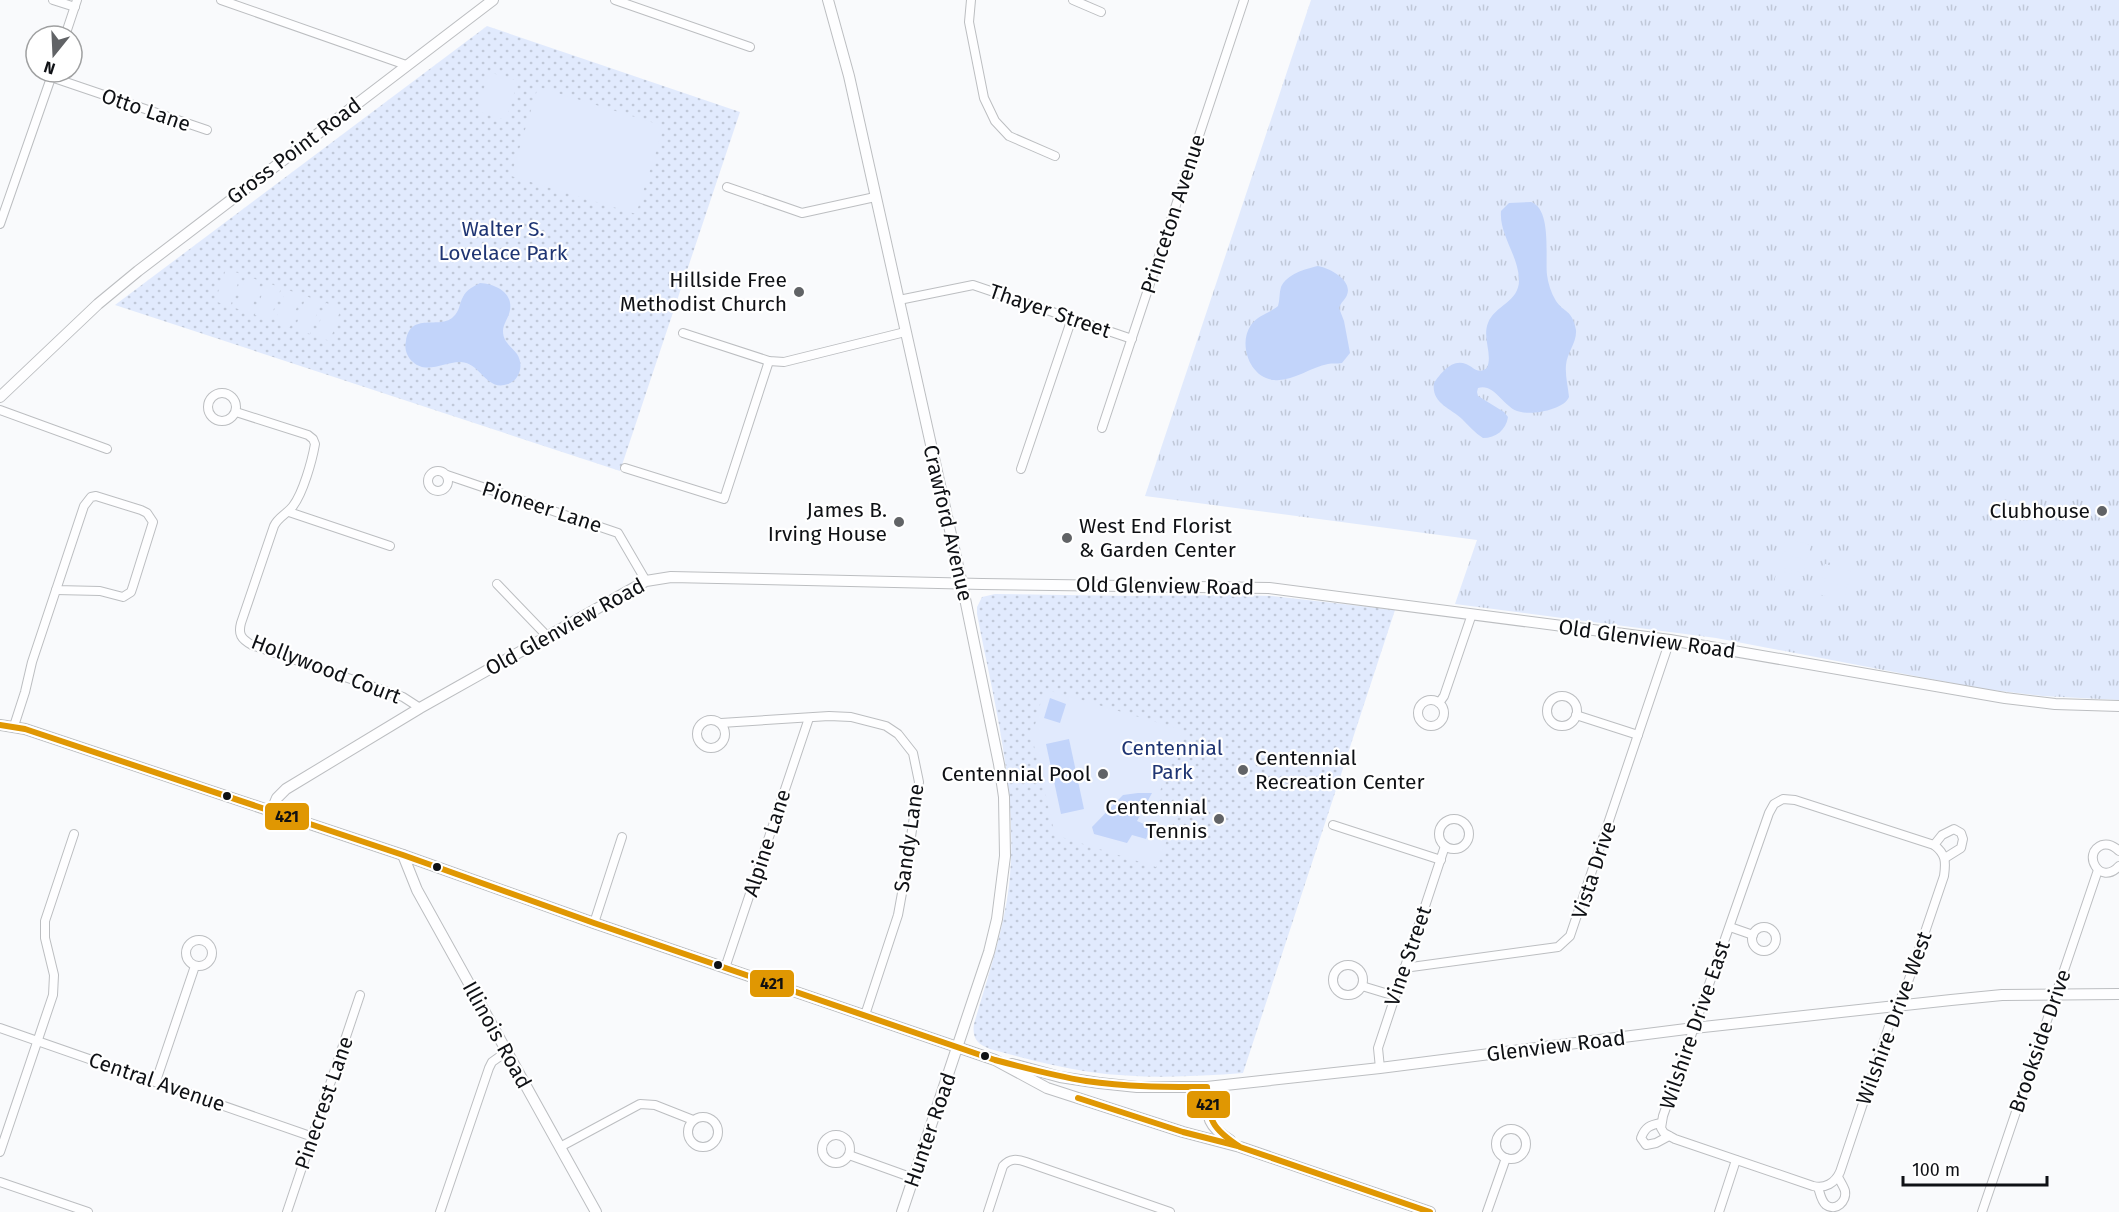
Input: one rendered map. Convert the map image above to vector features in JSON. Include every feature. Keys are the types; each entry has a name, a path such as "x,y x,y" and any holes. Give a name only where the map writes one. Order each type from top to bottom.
{"street":[{"path":"53,0 76,4 69,24"},
{"path":"221,0 406,65"},
{"name":"Gross Point Road","path":"0,397 98,304 493,0"},
{"path":"615,0 750,47"},
{"name":"Crawford Avenue","path":"828,0 849,76 962,584 1004,796 1005,856 997,919 989,952 957,1047"},
{"path":"970,0 969,22 984,98 994,121 1010,136 1055,156"},
{"path":"1073,0 1101,12"},
{"name":"Princeton Avenue","path":"1102,428 1244,0"},
{"path":"0,224 49,84"},
{"name":"Otto Lane","path":"77,84 207,130"},
{"path":"728,187 802,213 875,197"},
{"name":"Thayer Street","path":"898,300 973,285 1132,339"},
{"path":"1021,469 1072,318"},
{"path":"683,333 769,361 784,362 906,332"},
{"path":"625,468 724,499 769,361"},
{"path":"0,410 107,449"},
{"name":"Hollywood Court","path":"236,412 308,435 313,439 314,451 300,494 289,512 279,518 273,526 241,623 240,636 252,645 403,698 420,708"},
{"name":"Pioneer Lane","path":"447,475 618,533 646,581"},
{"path":"14,726 26,692 32,662 56,590 84,506 91,497 101,497 147,513 153,522 152,529 128,595 123,597 100,591 56,590"},
{"path":"289,512 390,546"},
{"name":"Old Glenview Road","path":"271,812 277,798 286,789 420,708 646,581 659,578 1269,588 1670,640 2005,698 2055,704 2119,706"},
{"path":"496,584 547,636"},
{"path":"1439,703 1444,696 1472,614"},
{"name":"Vista Drive","path":"1404,968 1557,947 1564,943 1574,930 1670,640"},
{"path":"1576,715 1638,735"},
{"name":"Sandy Lane","path":"722,723 851,717 886,726 898,734 913,753 919,782 906,871 897,915 865,1015"},
{"name":"Alpine Lane","path":"725,968 809,718"},
{"path":"0,725 14,726 403,855 995,1060 1047,1088 1183,1132 1240,1147 1430,1212"},
{"name":"Wilshire Drive East","path":"1736,1160 1669,1136 1661,1128 1661,1123 1774,804 1783,799 1795,800 1934,845"},
{"path":"1333,825 1441,860"},
{"name":"Wilshire Drive West","path":"1818,1187 1821,1198 1826,1205 1832,1208 1839,1206 1844,1200 1845,1192 1838,1177 1944,876 1946,858 1961,848 1963,839 1961,833 1954,829 1942,836 1934,845"},
{"path":"0,1152 53,995 54,975 45,938 45,921 74,834"},
{"path":"594,923 622,837"},
{"name":"Brookside Drive","path":"1983,1212 2098,870 2093,862 2097,849 2110,844 2119,851"},
{"path":"1934,845 1946,858"},
{"name":"Vine Street","path":"1380,1068 1378,1048 1445,846"},
{"name":"Illinois Road","path":"403,855 417,890 596,1212"},
{"path":"2098,870 2107,873 2119,867"},
{"name":"Wilshire Drive East","path":"1730,927 1752,935"},
{"path":"156,1081 195,966"},
{"path":"1362,986 1395,996"},
{"name":"Glenview Road","path":"995,1060 1060,1077 1099,1083 1137,1087 1207,1087 1380,1068 1694,1028 2002,995 2119,994"},
{"name":"Pinecrest Lane","path":"287,1212 360,995"},
{"name":"Central Avenue","path":"0,1028 313,1137"},
{"name":"Hunter Road","path":"902,1212 957,1047"},
{"path":"440,1212 489,1068 492,1062 506,1052"},
{"path":"1207,1087 1210,1124 1214,1130 1240,1147"},
{"path":"560,1147 640,1104 655,1105 693,1120"},
{"name":"Wilshire Drive East","path":"1661,1123 1650,1125 1643,1131 1641,1138 1646,1145 1669,1136"},
{"path":"849,1155 914,1178"},
{"path":"1487,1212 1506,1158"},
{"path":"988,1212 1003,1166 1012,1160 1026,1162 1170,1212"},
{"path":"1719,1212 1736,1160 1818,1187 1830,1184 1838,1177"},
{"path":"0,1182 88,1212"}],"green space":[{"path":"1311,0 2119,0 2119,700 2043,696 1983,689 1716,638 1455,604 1477,540 1145,496"},
{"name":"Walter S. Lovelace Park","path":"487,26 740,112 620,471 115,305"},
{"path":"489,72 518,81 506,120 477,111"},
{"path":"538,87 664,126 636,214 511,176"},
{"path":"226,269 241,274 230,307 215,301"},
{"path":"246,276 261,281 250,313 235,308"},
{"path":"266,282 281,288 270,320 255,315"},
{"path":"286,289 301,295 290,327 275,322"},
{"path":"306,296 321,302 310,334 295,329"},
{"path":"326,303 341,308 330,341 315,336"},
{"path":"1786,538 1811,545 1808,558 1782,551"},
{"path":"1831,549 1857,556 1853,569 1827,562"},
{"path":"1781,553 1806,560 1803,573 1777,567"},
{"path":"1825,564 1851,571 1848,585 1822,578"},
{"path":"1777,570 1803,577 1800,590 1774,583"},
{"path":"1821,581 1847,587 1844,601 1818,594"},
{"name":"Centennial Park","path":"995,594 1272,596 1395,610 1243,1073 1166,1077 1090,1072 990,1049 976,1040 974,1024 1003,921 1009,886 1011,852 1008,783 977,614 977,607 982,597"},
{"name":"Centennial Pool","path":"1044,689 1183,730 1153,810 1175,819 1156,867 1055,835 1032,737"}],"water":[{"path":"1531,202 1538,206 1545,223 1547,275 1550,288 1556,301 1572,318 1576,330 1566,365 1569,397 1566,402 1554,408 1530,413 1517,411 1489,389 1478,388 1478,396 1504,412 1508,417 1500,432 1492,437 1483,438 1438,400 1435,396 1434,383 1447,368 1456,363 1466,364 1478,371 1487,368 1489,363 1486,334 1488,323 1491,317 1516,293 1519,279 1503,228 1501,211 1509,203"},
{"path":"1318,266 1334,272 1347,284 1347,295 1339,308 1350,353 1342,363 1322,366 1295,377 1281,380 1265,378 1258,373 1248,359 1247,332 1257,319 1278,306 1281,287 1287,279"},
{"path":"480,283 497,287 509,298 509,313 503,328 503,335 519,358 520,372 508,384 494,384 474,367 461,362 430,367 418,366 406,353 406,341 413,326 447,321 457,312 466,292"},
{"path":"1050,698 1066,704 1060,723 1044,718"},
{"path":"1069,739 1084,809 1061,814 1046,744"},
{"path":"1152,793 1137,821 1151,827 1146,839 1132,835 1127,843 1094,834 1092,827 1123,795"}],"transit line":[{"name":"421","path":"0,725 25,729 403,855 995,1060 1074,1079 1101,1083 1207,1087 1213,1123 1217,1129 1240,1147 1430,1212"},
{"name":"421","path":"1078,1098 1183,1132 1238,1146"}],"place":[{"name":"Hillside Free Methodist Church","path":"799,292"},
{"name":"Clubhouse","path":"2102,511"},
{"name":"James B. Irving House","path":"899,522"},
{"name":"West End Florist & Garden Center","path":"1067,538"},
{"name":"Centennial Recreation Center","path":"1243,770"},
{"name":"Centennial Pool","path":"1103,774"},
{"name":"Centennial Tennis","path":"1219,819"}]}
